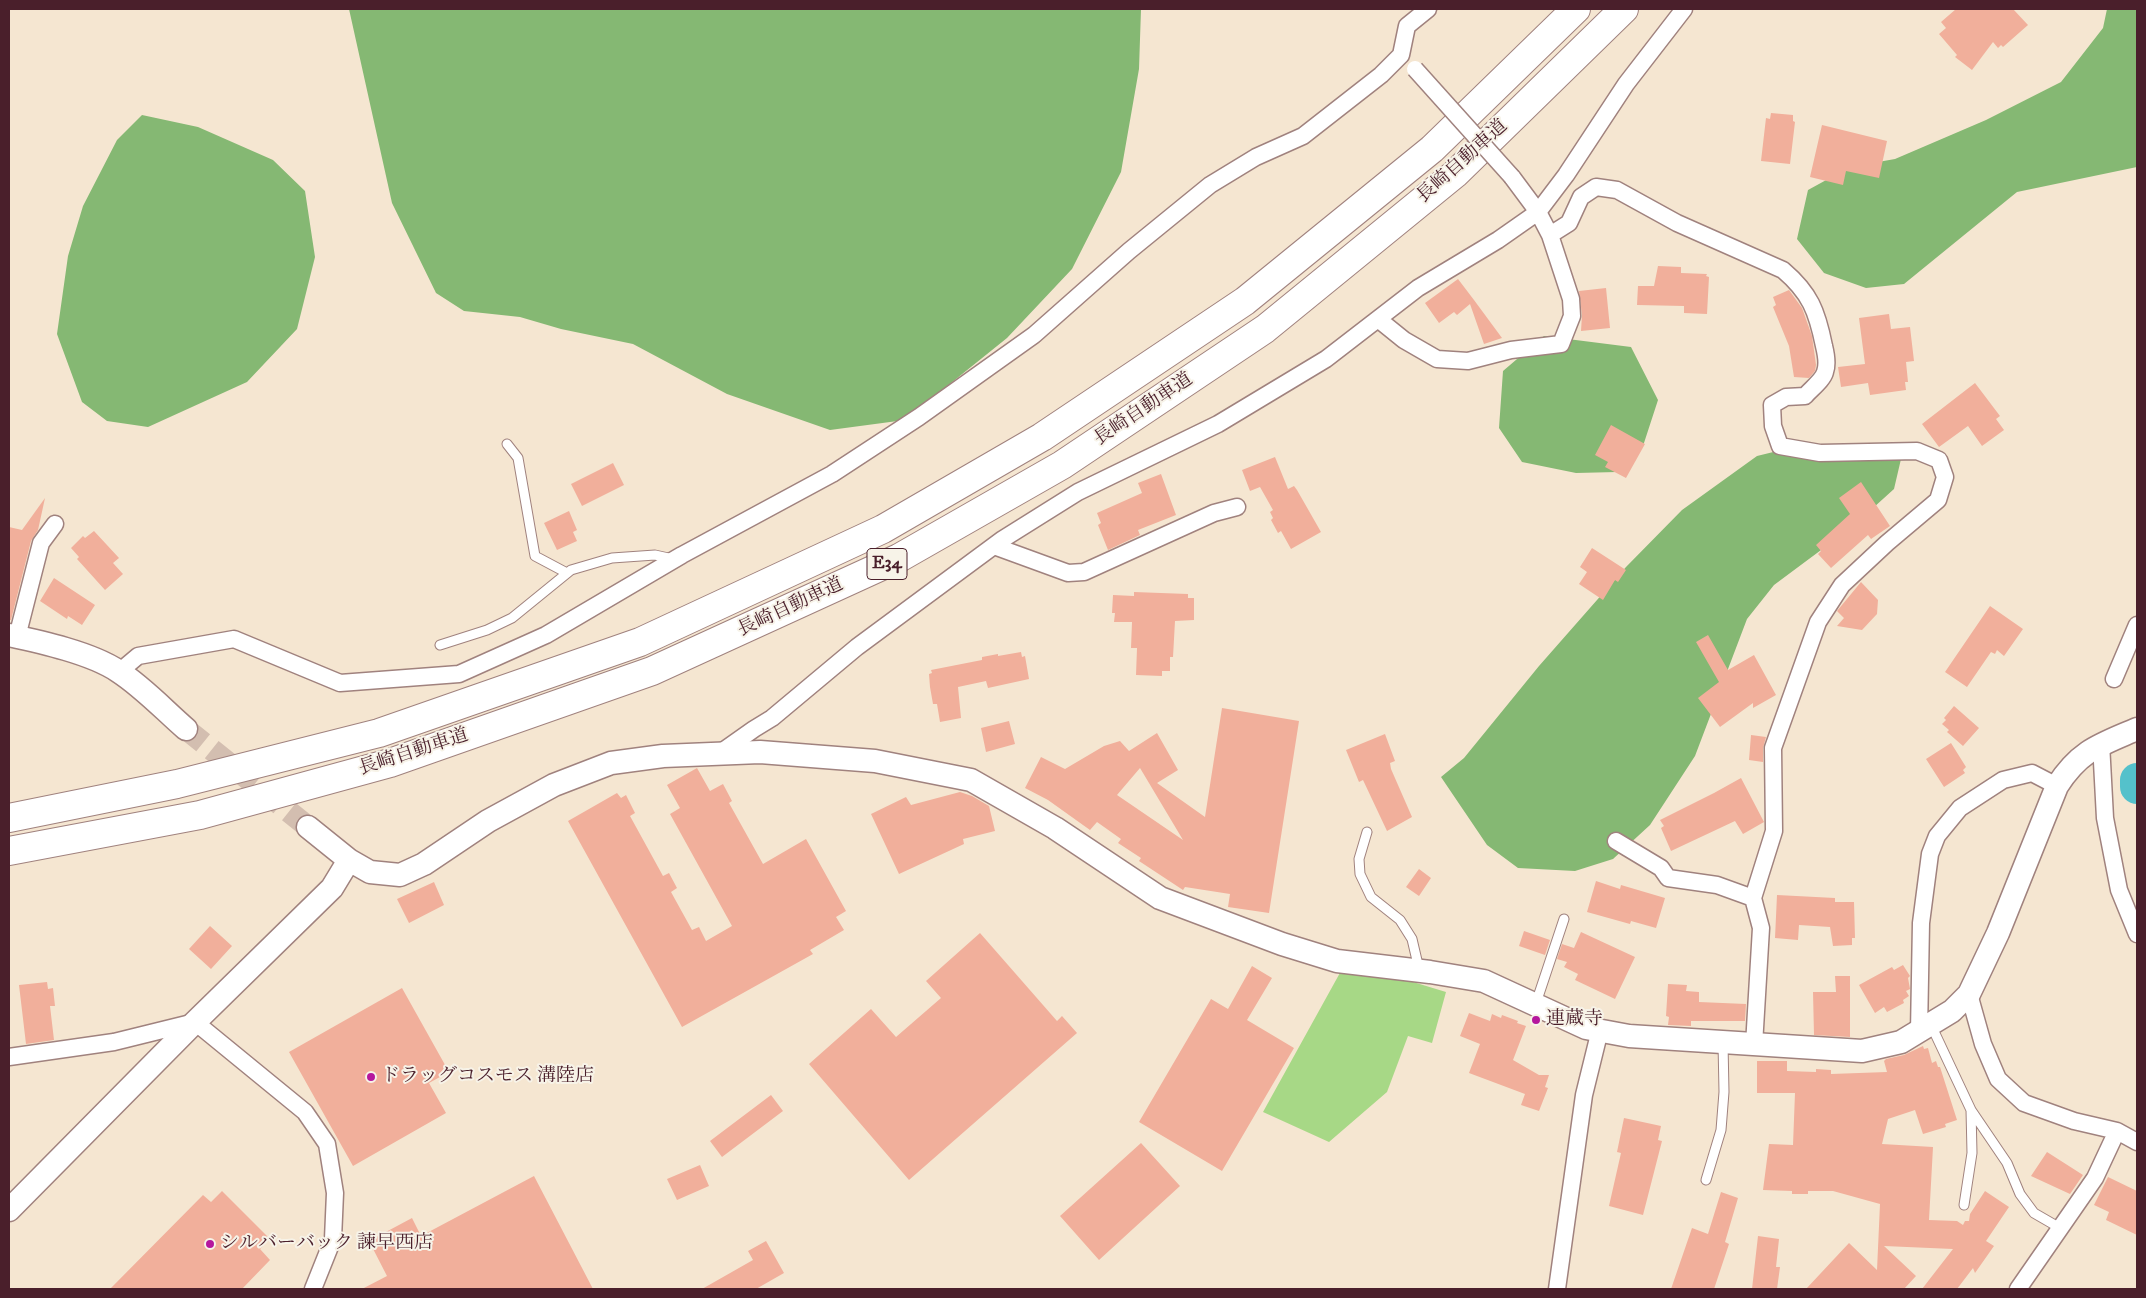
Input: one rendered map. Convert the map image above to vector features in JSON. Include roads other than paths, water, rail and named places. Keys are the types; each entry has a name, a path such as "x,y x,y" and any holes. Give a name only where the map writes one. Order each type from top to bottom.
{"highway":[{"name":"長崎自動車道","path":"9,818 177,784 379,733 640,642 883,529 1042,437 1245,301 1432,149 1576,9"},
{"name":"長崎自動車道","path":"9,851 200,815 390,763 652,671 899,558 1062,465 1265,329 1455,174 1624,9"}],"street":[{"path":"119,672 138,656 234,638 340,683 459,674 546,636 674,560 832,474 919,417 1034,335 1129,251 1210,185 1256,157 1303,136 1381,75 1402,55 1407,26 1428,9"},
{"path":"720,753 754,728 772,718 857,647 994,546 1078,492 1218,424 1326,359 1418,288 1498,240 1538,212 1566,175 1626,84 1684,9"},
{"path":"1378,319 1404,340 1437,359 1468,361 1511,350 1561,344 1572,316 1571,299 1550,235 1538,212 1512,177 1402,55"},
{"path":"1550,235 1569,223 1581,196 1596,186 1617,190 1677,223 1783,270 1797,282 1809,298 1818,318 1826,358 1825,374 1805,396 1786,397 1772,405 1773,426 1780,446 1820,453 1917,450 1939,460 1945,477 1938,500 1887,543 1842,585 1818,622 1773,748 1774,831 1753,898 1761,928 1754,1045"},
{"path":"994,546 1068,573 1084,572 1214,513 1237,507"},
{"path":"55,524 41,543 13,636 40,642 103,662 119,672 186,729"},
{"path":"2114,680 2137,625"},
{"path":"308,827 349,860 370,872 400,875 424,864 488,822 554,785 612,763 663,756 760,752 875,762 971,780 1055,828 1160,898 1282,944 1337,961 1419,970 1484,981 1586,1028 1629,1036 1862,1051 1901,1042 1935,1022 1969,994 1998,933 2057,786 2067,770 2080,758 2108,740 2137,729"},
{"path":"2108,740 2105,818 2119,890 2137,934"},
{"path":"1935,1022 1921,923 1930,854 1937,836 1960,808 2003,780 2032,773 2057,786"},
{"path":"1616,841 1661,868 1668,878 1717,885 1753,898"},
{"path":"9,1210 195,1022 332,888 349,860"},
{"path":"1969,994 1983,1044 1998,1079 2024,1103 2074,1121 2117,1131 2137,1142"},
{"path":"9,1057 114,1042 195,1022"},
{"path":"195,1022 305,1112 327,1144 334,1192 333,1239 318,1281 313,1289"},
{"path":"1557,1289 1584,1095 1600,1030"},
{"path":"2018,1289 2095,1178 2117,1131"}],"lane":[{"path":"507,444 518,458 535,556 567,573"},
{"path":"440,646 487,630 512,618 571,570 612,558 655,555 674,560"},
{"path":"1367,832 1359,859 1360,874 1371,897 1400,920 1412,940 1419,970"},
{"path":"1536,1004 1564,919"},
{"path":"1935,1022 1971,1110 2006,1163 2020,1194 2034,1213 2060,1228"},
{"path":"1706,1180 1721,1130 1724,1092 1723,1043"},
{"path":"1964,1205 1972,1153 1971,1110"}],"waterway":[{"path":"2137,780 2137,787"}],"tunnel":[{"path":"186,729 308,827"}],"place":[{"name":"連蔵寺","path":"1536,1020"},
{"name":"ドラッグコスモス 溝陸店","path":"371,1077"},
{"name":"シルバーバック 諫早西店","path":"210,1244"}]}
